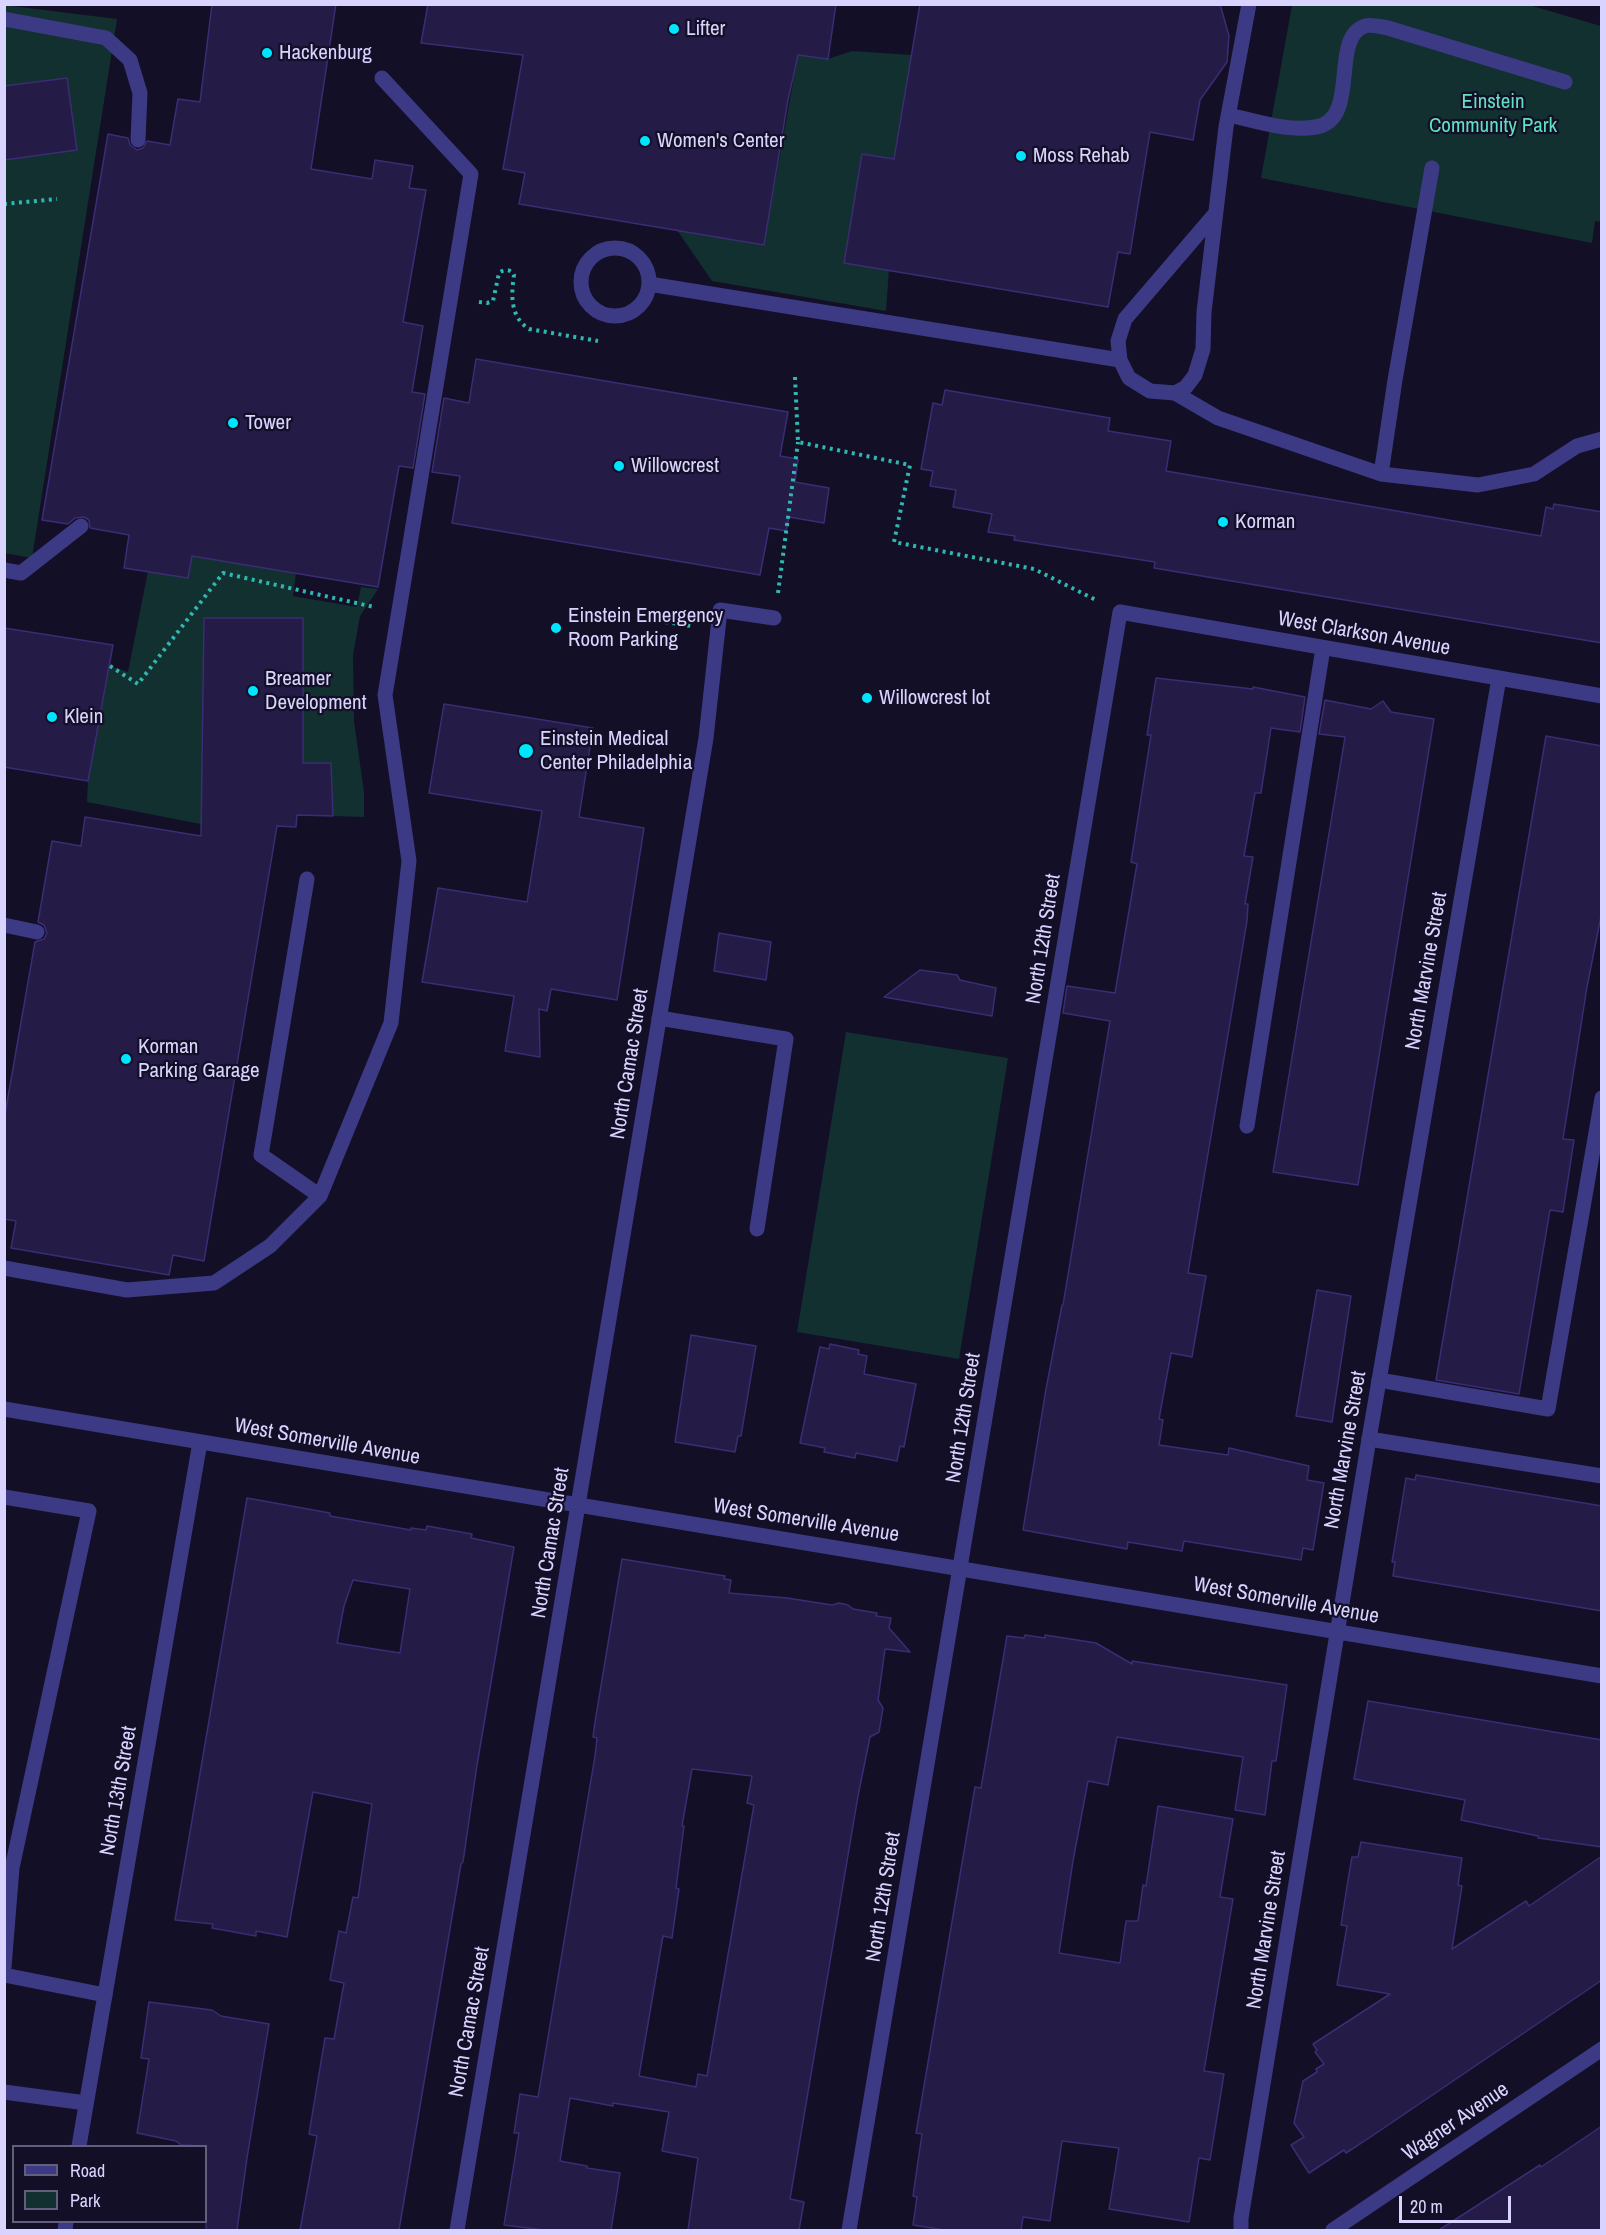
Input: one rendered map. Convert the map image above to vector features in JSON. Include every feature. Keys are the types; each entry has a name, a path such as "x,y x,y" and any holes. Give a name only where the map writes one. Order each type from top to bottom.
{"street":[{"path":"1175,393 1186,387 1195,375 1203,349 1204,312 1228,116 1249,4"},
{"path":"4,19 106,38 130,60 140,93 138,140"},
{"path":"1228,116 1294,128 1318,127 1333,119 1339,107 1350,41 1357,30 1367,25 1388,28 1565,82"},
{"path":"4,1268 127,1290 214,1283 270,1246 320,1196 391,1023 410,861 385,695 471,174 382,78"},
{"path":"1381,474 1432,168"},
{"path":"1215,214 1125,319 1118,341 1120,360 1129,378 1150,392 1175,393 1218,418 1381,474 1478,485 1534,474 1577,446 1602,439"},
{"path":"609,248 627,249 642,260 650,276 649,284 648,294 638,308 621,316 603,314 589,304 581,288 582,270 593,255 609,248"},
{"path":"649,284 1120,360"},
{"path":"4,570 21,573 81,526"},
{"name":"North Camac Street","path":"457,2230 686,862 706,738 720,610 774,618"},
{"name":"West Clarkson Avenue","path":"1120,612 1602,696"},
{"name":"North 12th Street","path":"849,2230 1120,612"},
{"path":"1247,1126 1323,648"},
{"name":"North Marvine Street","path":"1241,2230 1241,2218 1369,1439 1498,678"},
{"path":"307,879 261,1155 320,1196"},
{"path":"4,925 37,932"},
{"path":"659,1018 786,1039 757,1229"},
{"path":"1379,1380 1548,1409 1602,1098"},
{"name":"West Somerville Avenue","path":"4,1409 1602,1676"},
{"path":"1369,1439 1602,1476"},
{"name":"North 13th Street","path":"79,2145 200,1442"},
{"path":"4,1497 89,1511 8,1868 4,1967"},
{"path":"4,1975 105,1995"},
{"name":"Wagner Avenue","path":"1334,2230 1602,2049"},
{"path":"4,2092 86,2103"}],"path":[{"path":"4,204 57,199"},
{"path":"479,302 493,301 499,273 506,270 513,274 514,314 522,325 528,329 598,341"},
{"path":"774,618 798,442 795,377"},
{"path":"798,442 910,465 894,542 1034,569 1120,612"},
{"path":"110,666 138,684 223,573 398,613"}],"green space":[{"path":"4,5 117,19 32,558 4,553"},
{"name":"Einstein Community Park","path":"1292,5 1529,5 1601,26 1602,222 1595,221 1592,243 1261,178"},
{"path":"852,51 912,55 894,159 862,154 844,262 889,270 886,311 712,281 677,230 764,244 798,55 828,59"},
{"path":"192,556 296,573 293,596 357,607 361,587 378,589 360,616 353,655 354,721 364,792 364,817 333,816 331,764 303,763 303,618 204,619 202,801 206,825 87,802 88,781 110,666 128,672 148,571 187,578"},
{"path":"846,1032 1008,1058 959,1359 797,1332"}],"building":[{"name":"Tower","path":"212,4 336,4 311,169 372,179 375,160 413,166 409,188 426,190 403,322 423,326 412,392 425,394 413,468 399,466 378,587 192,556 188,578 124,568 129,535 90,528 89,520 84,517 75,518 68,524 42,520 108,134 128,138 130,145 137,150 143,148 147,141 170,145 178,99 200,102"},
{"path":"428,4 836,4 828,59 798,55 788,100 764,245 519,204 525,173 503,169 523,55 421,43"},
{"name":"Moss Rehab","path":"920,4 1220,4 1229,36 1227,62 1200,100 1193,140 1150,132 1130,254 1118,252 1108,307 844,263 862,154 894,159"},
{"path":"67,78 77,150 4,160 4,86"},
{"name":"Willowcrest","path":"476,359 788,412 780,456 798,459 795,482 829,488 824,523 789,517 786,531 769,528 760,575 452,523 460,476 432,472 444,398 469,403"},
{"name":"Korman","path":"945,390 1110,418 1108,431 1171,441 1166,471 1541,536 1546,507 1553,509 1554,504 1602,512 1602,643 1154,568 1155,562 1014,540 1015,536 988,532 992,514 953,507 956,490 930,486 933,471 921,469 933,403 942,405"},
{"name":"Korman Parking Garage","path":"204,618 303,618 303,763 331,763 333,816 297,815 296,827 277,826 204,1261 173,1255 169,1275 11,1248 16,1221 4,1219 4,1120 35,942 44,939 47,933 44,925 38,922 52,841 81,846 85,817 201,836"},
{"name":"Klein","path":"4,628 113,645 88,781 4,767"},
{"path":"1156,678 1253,689 1253,687 1305,697 1300,732 1271,728 1261,793 1255,793 1244,856 1253,857 1245,904 1248,904 1247,921 1188,1273 1206,1276 1192,1357 1171,1353 1159,1419 1163,1420 1159,1445 1228,1455 1229,1448 1309,1466 1307,1480 1324,1483 1313,1550 1303,1548 1301,1560 1184,1541 1182,1551 1128,1542 1127,1549 1023,1530 1110,1021 1063,1013 1067,986 1115,993 1137,864 1131,862 1151,735 1147,735"},
{"path":"1325,700 1371,709 1383,701 1391,712 1434,719 1358,1185 1273,1172 1345,737 1319,734"},
{"path":"444,704 593,728 579,817 644,828 617,1000 551,989 547,1011 539,1009 540,1057 505,1051 514,996 422,982 438,888 527,902 542,811 429,793"},
{"path":"1546,736 1602,746 1602,911 1587,987 1563,1139 1574,1140 1563,1212 1550,1210 1519,1394 1436,1380"},
{"path":"719,933 771,942 766,980 714,971"},
{"path":"920,970 957,975 960,980 996,988 992,1016 884,997"},
{"path":"1317,1290 1351,1296 1332,1422 1296,1416"},
{"path":"691,1335 756,1346 741,1436 738,1436 735,1452 675,1442"},
{"path":"830,1344 859,1350 858,1354 867,1356 864,1374 916,1384 904,1447 900,1446 897,1461 856,1453 855,1458 824,1452 825,1448 800,1443 820,1347 829,1349"},
{"path":"1416,1475 1602,1506 1602,1611 1393,1576 1395,1562 1392,1562 1406,1478 1415,1480"},
{"path":"247,1498 411,1530 411,1528 426,1530 427,1526 472,1534 471,1538 514,1547 463,1862 399,2230 300,2230 317,2136 309,2134 325,2038 334,2039 344,1983 330,1980 339,1931 346,1933 353,1897 358,1898 372,1804 313,1792 287,1937 256,1931 256,1936 212,1928 213,1924 175,1920","holes":["353,1580 410,1589 400,1653 337,1643 344,1606"]},
{"path":"622,1559 725,1576 724,1579 731,1580 729,1593 832,1605 839,1603 853,1609 877,1613 876,1616 891,1618 889,1628 910,1652 885,1649 878,1700 883,1708 879,1732 870,1737 858,1796 790,2199 804,2202 799,2230 688,2230 698,2158 662,2151 669,2112 613,2103 613,2106 570,2098 560,2161 620,2173 611,2230 544,2230 504,2225 519,2133 514,2133 520,2094 538,2097 595,1756 597,1738 593,1737","holes":["692,1769 752,1776 747,1803 754,1805 707,2076 698,2074 696,2087 639,2076 663,1936 672,1938 679,1889 676,1888 684,1826 682,1826"]},
{"path":"1025,1635 1045,1638 1045,1635 1096,1643 1132,1664 1132,1661 1287,1685 1276,1761 1272,1761 1265,1815 1235,1810 1243,1757 1117,1737 1108,1785 1088,1781 1073,1861 1059,1953 1120,1963 1126,1921 1138,1921 1143,1885 1146,1886 1158,1806 1233,1819 1220,1897 1233,1899 1204,2071 1224,2074 1210,2160 1199,2158 1189,2222 1109,2209 1119,2148 1062,2141 1050,2221 1023,2217 1021,2230 944,2230 913,2225 917,2197 913,2196 922,2134 916,2133 975,1787 981,1788 1007,1636 1024,1638"},
{"path":"1368,1701 1602,1740 1602,1847 1538,1838 1538,1836 1461,1820 1465,1800 1354,1779"},
{"path":"1361,1842 1462,1858 1458,1885 1462,1886 1452,1949 1526,1901 1529,1906 1602,1856 1602,1980 1372,2136 1346,2153 1344,2150 1309,2173 1291,2145 1304,2137 1294,2123 1303,2081 1317,2072 1316,2069 1324,2064 1315,2052 1317,2050 1313,2044 1390,1994 1337,1985 1347,1926 1341,1925 1348,1880 1352,1857 1358,1857"},
{"path":"149,2002 212,2010 221,2016 269,2024 237,2230 206,2230 207,2145 181,2145 176,2141 137,2133 149,2059 141,2058"},
{"path":"1602,2126 1602,2230 1439,2230 1540,2165 1541,2167"}],"place":[{"name":"Lifter","path":"674,29"},
{"name":"Hackenburg","path":"267,53"},
{"name":"Women's Center","path":"645,141"},
{"name":"Moss Rehab","path":"1021,156"},
{"name":"Tower","path":"233,423"},
{"name":"Willowcrest","path":"619,466"},
{"name":"Korman","path":"1223,522"},
{"name":"Einstein Emergency Room Parking","path":"556,628"},
{"name":"Breamer Development","path":"253,691"},
{"name":"Willowcrest lot","path":"867,698"},
{"name":"Klein","path":"52,717"},
{"name":"Einstein Medical Center Philadelphia","path":"526,751"},
{"name":"Korman Parking Garage","path":"126,1059"}]}
